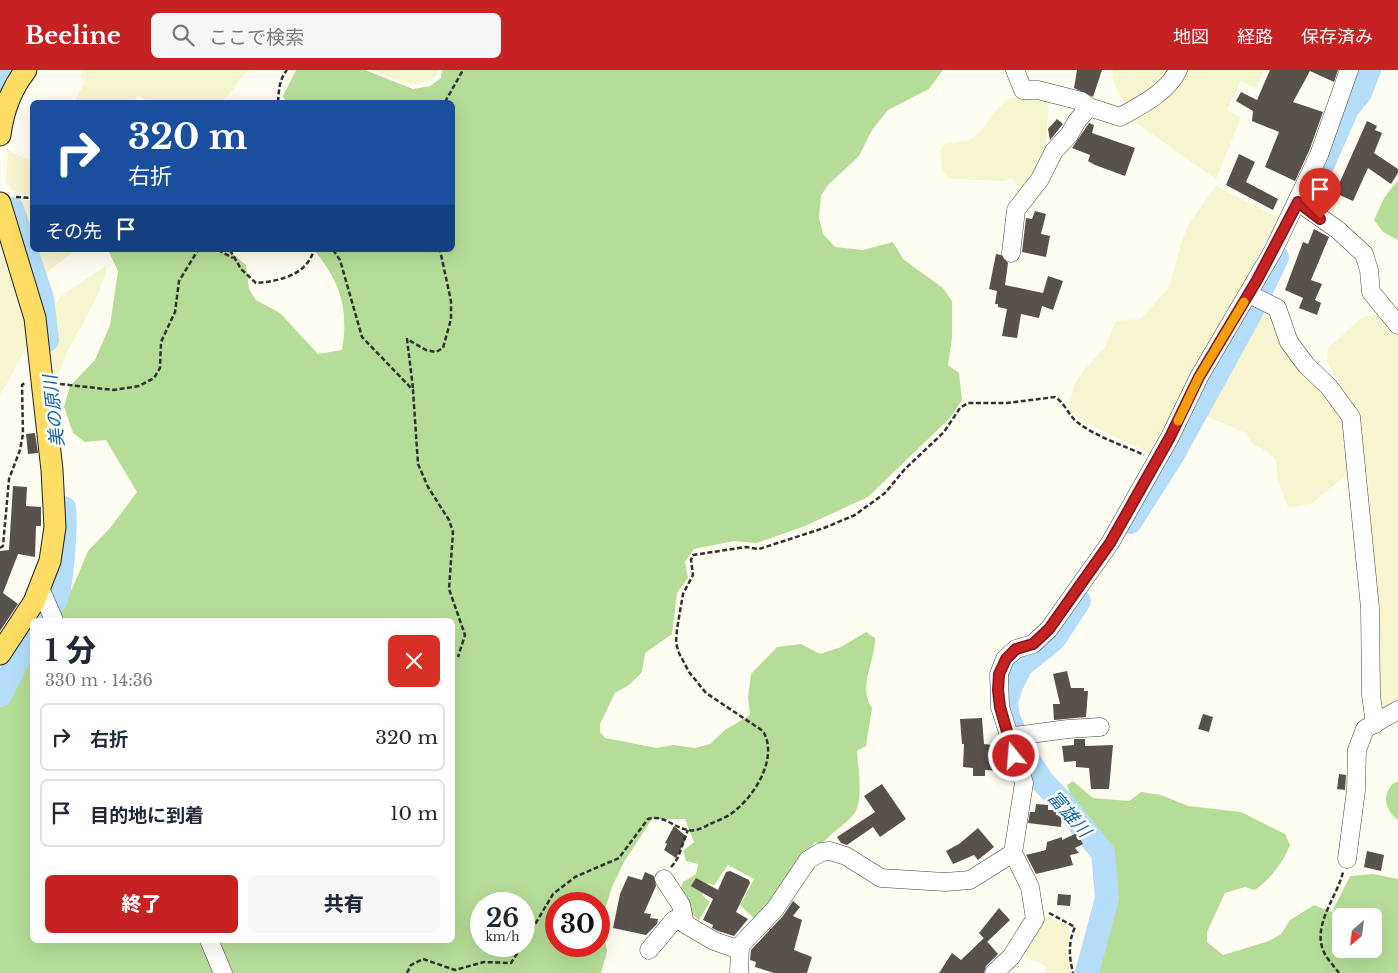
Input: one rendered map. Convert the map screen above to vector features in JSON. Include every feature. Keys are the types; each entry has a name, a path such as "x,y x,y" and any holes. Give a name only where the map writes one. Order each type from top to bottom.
{"main road":[{"path":"0,135 5,109 17,82 26,70"},
{"path":"0,203 35,318 52,470 55,527 50,562 34,602 0,654"}],"street":[{"path":"1015,70 1023,90 1038,90 1072,98 1082,101 1089,107 1120,117 1151,98 1174,79 1178,70"},
{"path":"994,973 1011,957 1035,919 1030,887 1013,853 1024,783 1008,738 998,690 999,674 1006,659 1016,649 1033,644 1049,629 1110,543 1157,460 1199,377 1257,298 1318,155 1349,70"},
{"path":"1011,252 1016,210 1040,179 1054,151 1070,135 1077,121 1089,107"},
{"path":"1298,202 1338,230 1364,254 1369,270 1371,292 1398,325"},
{"path":"1257,298 1277,308 1289,342 1306,365 1329,387 1351,417 1370,608 1371,694 1375,724"},
{"path":"40,588 53,618"},
{"path":"1347,859 1356,790 1357,750 1365,730 1398,710"},
{"path":"1008,738 1068,729 1100,727"},
{"path":"664,879 681,905 685,924 706,938 736,949 775,909 808,860 821,852 830,851 846,856 882,878 946,882 970,880 1013,853"},
{"path":"649,950 674,920 683,917"},
{"path":"210,943 223,973"},
{"path":"739,973 740,946"}],"path":[{"path":"278,100 282,76 288,70"},
{"path":"446,100 464,70"},
{"path":"0,548 4,546 8,479 20,450 24,434 22,385 28,381 42,381 114,390 139,386 154,378 160,368 161,342 175,312 176,290 179,281 197,252"},
{"path":"222,252 236,260"},
{"path":"231,252 256,282 281,280 306,265 313,252"},
{"path":"334,252 340,260 362,337 414,390"},
{"path":"440,252 451,301 451,319 443,348 436,352 426,350 406,339 414,390 418,464 426,482 449,520 453,532 449,589 465,635 458,657"},
{"path":"535,925 553,894 575,877 619,858 648,819 654,818 688,830 700,829 719,820 743,804 765,769 769,740 763,731 706,693 689,672 679,653 676,643 683,594 693,575 693,555 746,547 759,549 824,528 854,515 885,493 906,469 944,432 960,408 968,403 1007,403 1055,396 1079,424 1157,460"},
{"path":"664,879 680,852 688,830"},
{"path":"1339,973 1324,952 1321,933 1324,916 1339,889 1347,859"},
{"path":"1034,908 1075,926 1070,938 1069,948 1073,973"},
{"path":"407,973 411,965 424,959 455,970 484,962 511,964 515,957"}],"shaded area":[{"path":"84,70 248,70 225,100 145,100 138,95 134,100 75,100 85,82 80,77"},
{"path":"375,70 439,70 433,79 417,85 403,83"},
{"path":"1113,70 1174,70 1128,109 1112,78"},
{"path":"1183,70 1264,70 1255,88 1241,81 1227,110 1241,118 1216,179 1129,118"},
{"path":"1024,95 1049,98 1045,162 1023,192 1013,178 1004,181 950,179 942,171 940,150 945,144 971,139 983,128 994,112 1007,99"},
{"path":"8,150 30,161 30,194 22,195 12,190 6,182"},
{"path":"1216,186 1279,218 1231,306 1189,376 1154,455 1083,422 1069,409 1074,385 1085,369 1105,347 1116,321 1140,319 1166,291 1171,281 1182,240 1189,223"},
{"path":"19,199 30,200 30,245 21,222 16,202"},
{"path":"0,231 27,328 27,347 0,396"},
{"path":"33,252 73,252 46,273 41,274"},
{"path":"106,266 106,273 94,303 68,350 57,379 55,378 50,340 54,306 61,296"},
{"path":"1261,309 1273,316 1346,421 1349,473 1311,504 1288,507 1278,481 1276,460 1266,451 1253,444 1245,433 1208,417 1206,414"},
{"path":"1377,314 1398,337 1398,702 1382,711 1379,708 1368,478 1361,463 1358,417 1327,362 1328,348 1361,318"},
{"path":"1042,913 1069,926 1067,952 1070,973 1046,973 1045,966 1023,955"}],"green space":[{"path":"296,70 365,70 413,89 430,86 441,78 442,70 943,70 929,89 888,110 872,130 859,156 827,186 821,196 819,218 823,234 835,247 863,250 893,242 903,259 943,288 952,301 952,338 948,365 959,373 962,400 950,418 868,497 805,526 757,543 734,541 694,549 685,562 688,578 677,593 672,634 645,653 642,672 629,685 615,693 600,724 600,732 605,738 657,748 673,745 695,748 710,744 725,730 750,715 748,697 751,674 777,647 801,644 820,654 841,647 866,632 875,638 875,647 866,691 872,708 866,746 857,751 860,793 854,814 822,844 815,842 757,921 740,905 754,879 728,865 714,885 708,883 702,895 710,902 699,920 688,911 679,892 683,882 696,874 698,864 686,861 683,851 694,842 685,819 652,819 624,862 610,893 545,892 545,957 606,957 601,973 0,973 0,675 30,630 30,943 455,943 455,618 41,618 72,589 88,551 110,528 137,492 106,440 85,442 73,433 64,407 70,386 95,360 110,325 118,271 109,252 230,252 246,265 249,289 256,300 280,313 318,354 342,350 344,321 340,296 330,273 316,252 455,252 455,100 285,100 283,96"},
{"path":"1398,180 1398,240 1383,232 1374,220 1384,198"},
{"path":"1073,781 1093,798 1129,801 1141,792 1161,795 1188,806 1241,812 1285,834 1290,845 1284,858 1267,880 1255,890 1245,887 1225,893 1207,932 1207,942 1223,955 1269,941 1281,934 1290,920 1314,905 1332,912 1332,958 1382,958 1382,908 1334,908 1350,876 1373,874 1398,879 1398,973 1094,973 1113,891 1112,858 1105,839 1077,807 1067,785"},
{"path":"1395,782 1398,782 1398,820 1393,816 1386,801 1388,791"}],"building":[{"path":"1077,70 1102,70 1093,97 1074,88"},
{"path":"1270,70 1338,70 1334,82 1310,71 1293,102 1323,112 1309,151 1295,181 1265,167 1279,132 1252,121 1253,111 1236,101 1241,92 1257,100"},
{"path":"1057,119 1063,124 1050,140 1048,129"},
{"path":"1367,121 1377,126 1375,130 1382,133 1374,153 1398,169 1398,173 1391,184 1368,168 1353,201 1335,193"},
{"path":"1089,123 1094,125 1092,133 1135,148 1125,176 1095,165 1088,161 1090,155 1072,148"},
{"path":"1239,154 1255,162 1246,182 1278,199 1273,210 1226,185"},
{"path":"1035,211 1046,214 1041,234 1050,236 1046,257 1022,252 1026,218 1032,219"},
{"path":"1314,229 1329,237 1311,280 1322,284 1315,300 1321,303 1317,315 1299,308 1303,298 1285,290 1303,242 1308,244"},
{"path":"996,254 1001,255 1008,263 1005,285 1043,293 1048,276 1063,281 1053,310 1042,306 1039,318 1021,314 1017,338 1002,336 1007,309 998,307 998,304 995,304 997,291 989,289"},
{"path":"35,433 38,453 28,454 26,434"},
{"path":"13,486 27,487 26,506 41,507 41,526 36,526 35,557 18,554 3,593 18,604 0,631 0,551 9,550"},
{"path":"1067,671 1071,688 1084,688 1084,691 1088,691 1086,717 1054,720 1053,704 1060,704 1053,674"},
{"path":"1203,714 1213,717 1209,732 1198,729"},
{"path":"982,718 984,744 1001,746 1005,759 1004,771 985,770 985,776 973,776 973,768 963,767 964,744 962,744 960,719"},
{"path":"1074,739 1085,739 1085,746 1113,745 1109,789 1091,789 1089,768 1076,767 1076,761 1064,762 1062,746 1074,745"},
{"path":"1339,774 1346,775 1345,790 1337,789"},
{"path":"882,784 906,819 880,837 873,827 847,845 841,843 837,837 875,812 864,796"},
{"path":"1036,804 1048,805 1048,810 1056,810 1056,815 1062,815 1061,827 1028,823 1030,812 1035,812"},
{"path":"674,826 687,837 676,858 664,850 667,844 665,843"},
{"path":"978,828 994,847 978,860 974,855 953,864 946,851 959,844"},
{"path":"1077,833 1083,844 1075,848 1079,853 1070,855 1073,865 1036,874 1026,855 1046,850 1047,842 1062,837 1062,840"},
{"path":"1367,851 1384,855 1381,871 1364,867"},
{"path":"730,871 749,880 750,883 736,912 748,919 734,936 712,928 713,925 703,920 713,899 691,886 696,878 718,890 726,872"},
{"path":"645,872 654,876 656,886 644,913 651,914 650,918 658,919 657,924 646,935 613,928 620,894 628,876 642,880"},
{"path":"1058,894 1071,895 1070,906 1057,905"},
{"path":"793,901 800,907 793,916 802,920 794,950 812,957 807,973 774,973 755,967 756,962 750,960 751,950 783,916"},
{"path":"999,908 1010,920 987,942 979,933"},
{"path":"984,938 998,954 986,966 984,973 939,973 952,953 961,960"}],"waterway":[{"name":"美の原川","path":"0,88 9,70"},
{"name":"富雄川","path":"1322,166 1347,109 1360,93 1369,70"},
{"name":"美の原川","path":"12,209 42,298 47,340"},
{"name":"富雄川","path":"1130,522 1172,456 1250,314 1277,257"},
{"name":"美の原川","path":"41,618 55,601 60,584 63,556 64,508"},
{"name":"富雄川","path":"1079,601 1054,639 1021,666 1011,686 1006,702 1008,717 1022,750 1042,781 1063,803 1103,853 1107,898 1087,973"},
{"name":"美の原川","path":"0,695 30,637"}],"slow traffic":[{"path":"1178,421 1199,377 1244,302"}],"route":[{"path":"1014,756 1000,707 998,690 999,674 1006,659 1016,649 1033,644 1049,629 1110,543 1170,437 1199,377 1257,280 1298,202 1320,219"}]}
